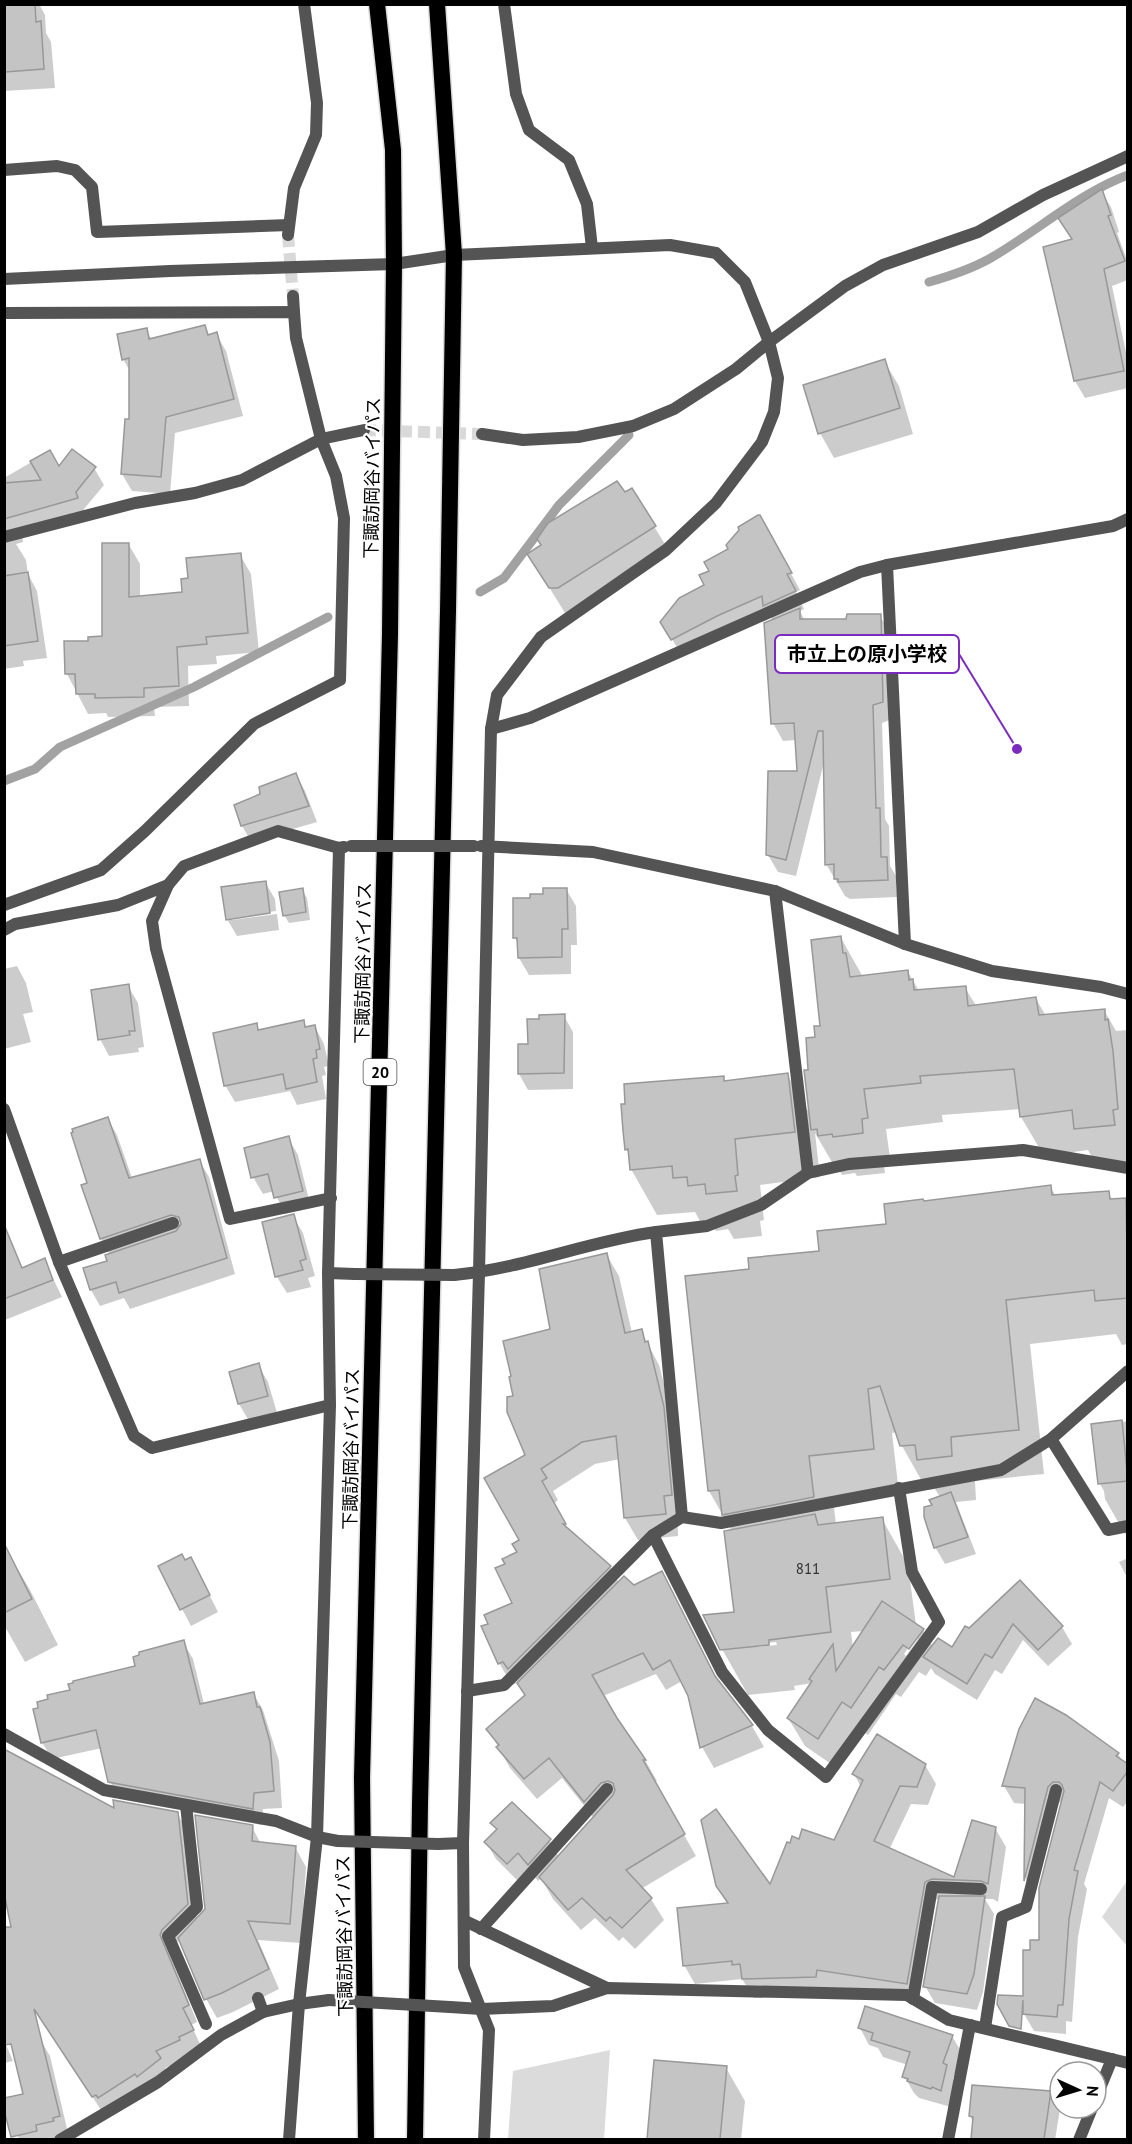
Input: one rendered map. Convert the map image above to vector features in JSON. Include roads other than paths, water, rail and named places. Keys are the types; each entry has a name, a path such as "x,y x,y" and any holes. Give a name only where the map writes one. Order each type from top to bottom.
{"highway":[{"name":"下諏訪岡谷バイパス","path":"366,2139 362,1778 390,634 394,264 393,150 376,4"},
{"path":"415,2139 420,1804 454,255 437,4"}],"street":[{"path":"4,171 57,166 75,170 92,187 97,232 288,230 294,188 315,135 317,103 303,4"},
{"path":"504,4 516,94 529,130 569,160 587,204 592,248"},
{"path":"482,434 523,440 578,437 633,426 674,409 736,369 845,286 883,265 978,232 1043,195 1128,156"},
{"path":"4,279 394,264 454,255 670,245 716,253 745,282 769,342 778,378 774,412 762,442 716,503 666,550 541,638 497,695 491,729 463,1843 464,1967 489,2030 484,2139"},
{"path":"4,905 101,870 145,831 254,724 340,681 344,518 336,477 321,439 296,338 293,296"},
{"path":"4,313 294,312"},
{"path":"4,537 135,503 195,493 242,480 321,439 364,430"},
{"path":"491,729 530,718 860,572 887,565 1113,526 1128,519"},
{"path":"887,565 905,944"},
{"path":"331,1198 230,1219 156,948 152,921 168,885 184,866 278,831 345,847 488,845 593,852 775,891 905,944 992,971 1101,987 1128,994"},
{"path":"288,2139 298,2004 317,1837 330,1405 328,1273 345,847"},
{"path":"4,916 10,927 118,905 168,885"},
{"path":"775,891 808,1173"},
{"path":"4,1109 60,1262 135,1436 152,1448 330,1405"},
{"path":"328,1273 454,1275 507,1268 626,1236 707,1226 760,1205 808,1173 849,1164 1023,1150 1128,1168"},
{"path":"60,1262 173,1223"},
{"path":"656,1232 682,1517"},
{"path":"467,1691 504,1685 653,1535 682,1517 721,1522 775,1514 899,1488 1001,1470 1051,1439 1128,1371"},
{"path":"1051,1439 1108,1530 1128,1526"},
{"path":"653,1535 722,1672 768,1730 826,1777 939,1622 912,1572 899,1488"},
{"path":"4,1734 104,1790 276,1821 317,1837 339,1841 463,1843"},
{"path":"482,1929 607,1789"},
{"path":"985,2028 1002,1917 1026,1907 1056,1791"},
{"path":"186,1805 196,1907 168,1936 206,2024"},
{"path":"913,1999 932,1887 981,1889"},
{"path":"465,1921 607,1988"},
{"path":"60,2139 158,2082 221,2035 264,2012 329,2000 481,2009 553,2006 607,1988 907,1995 949,2020 1128,2063"},
{"path":"258,1998 264,2012"},
{"path":"948,2139 970,2025"},
{"path":"1108,2068 1112,2058"},
{"path":"1079,2139 1087,2120"}],"waterway":[{"path":"929,282 989,259 1092,192 1128,175"},
{"path":"480,592 504,578 559,505 629,435"},
{"path":"4,781 35,769 60,747 194,687 328,617"}],"tunnel":[{"path":"288,235 293,296"},
{"path":"364,430 482,434"}],"place":[{"name":"市立上の原小学校","path":"1017,749"}]}
